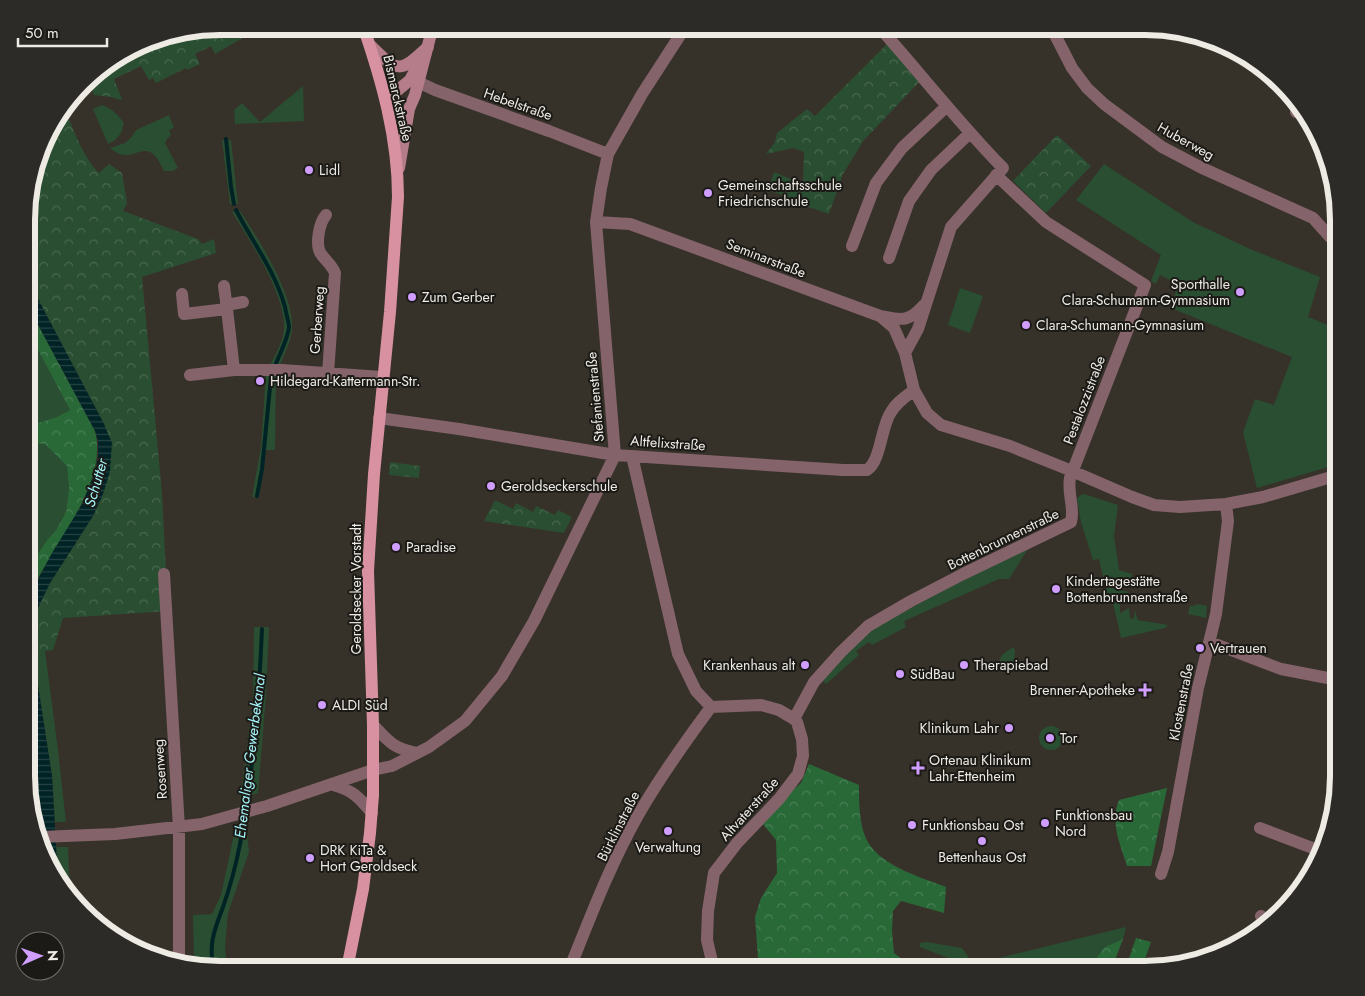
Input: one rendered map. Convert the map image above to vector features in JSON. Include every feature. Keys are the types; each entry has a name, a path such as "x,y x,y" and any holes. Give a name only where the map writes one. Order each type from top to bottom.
{"main road":[{"name":"Bismarckstraße","path":"366,35 386,100 398,178"},
{"name":"Geroldsecker Vorstadt","path":"350,961 363,889 372,813 373,724 368,571 382,377 390,312 398,178"}],"street":[{"path":"398,178 409,109 415,95 431,35"},
{"name":"Stefanienstraße","path":"46,837 178,828 202,824 332,785 373,770 392,766 440,739 465,721 502,676 534,621 615,455 596,222 600,188 608,154 642,94 680,35"},
{"path":"887,35 920,72 970,134 1003,168 951,227 918,329 905,353"},
{"name":"Huberweg","path":"1055,35 1072,68 1087,88 1104,104 1162,147 1202,168 1313,218 1330,237"},
{"path":"370,46 388,63 397,66 409,65 428,47"},
{"path":"386,100 410,80 428,47"},
{"path":"386,100 407,93 414,89 418,82"},
{"name":"Hebelstraße","path":"418,82 608,154"},
{"path":"852,246 876,183 902,148 947,106"},
{"path":"889,258 909,201 931,170 970,134"},
{"name":"Pestalozzistraße","path":"996,175 1046,222 1145,285 1072,471"},
{"name":"Gerberweg","path":"326,215 321,220 320,252 332,265 335,273 328,374"},
{"name":"Seminarstraße","path":"596,222 630,224 880,316 894,328 905,353 914,390 927,413 941,425 1010,446 1072,471"},
{"path":"224,286 234,370"},
{"path":"182,294 184,314 244,302"},
{"path":"880,316 906,320 915,315 926,304"},
{"path":"190,375 234,370 268,369 382,377"},
{"name":"Altfelixstraße","path":"379,418 459,429 615,455 867,470 873,463 890,413 898,403 914,390"},
{"path":"632,456 678,654 696,691 711,707 761,704 779,710 794,718"},
{"path":"1072,471 1123,494 1154,504 1180,507 1226,504 1263,497 1330,477"},
{"name":"Bottenbrunnenstraße","path":"794,718 814,682 841,652 878,619 963,574 1071,522 1069,484 1072,471"},
{"name":"Klostenstraße","path":"1161,874 1168,852 1198,688 1216,614 1228,521 1226,504"},
{"name":"Rosenweg","path":"164,574 178,828 179,956"},
{"path":"1210,642 1281,669 1330,678"},
{"name":"Bürklinstraße","path":"573,961 600,894 637,817 673,760 711,707"},
{"name":"Altvaterstraße","path":"712,961 707,940 708,911 714,874 737,842 779,798 798,774 803,756 802,739 794,718"},
{"path":"373,724 389,743 403,750 417,753"},
{"path":"332,785 348,789 362,800 372,813"},
{"path":"1260,828 1315,849"}],"green space":[{"path":"208,35 248,35 215,54 211,46 195,54 200,64 187,70 186,68 156,83 153,78 149,80 141,66 114,79 122,99 120,100 94,95 91,87 107,73 149,49 172,41"},
{"path":"888,43 921,80 864,140 843,174 829,214 797,203 803,184 804,152 793,148 766,154 775,142 777,133 807,109 815,116"},
{"path":"303,86 304,121 235,124 234,110 242,103 260,122"},
{"path":"102,105 115,112 124,123 119,136 108,144 93,109"},
{"path":"67,115 84,153 99,173 109,164 122,173 127,203 123,211 198,239 202,244 214,239 216,253 142,277 162,494 168,611 63,618 53,650 35,653 35,614 50,583 93,516 103,494 110,471 104,424 35,293 35,208 41,172 54,138"},
{"path":"169,115 174,128 169,130 171,135 165,143 178,168 173,171 164,171 156,157 146,151 124,155 110,148 125,143 136,130"},
{"path":"1057,135 1091,166 1046,213 1013,181"},
{"path":"222,140 231,140 238,204 230,204"},
{"path":"1104,164 1193,222 1250,249 1320,277 1308,317 1330,326 1330,466 1257,488 1243,432 1255,399 1274,405 1292,357 1171,308 1178,284 1160,275 1156,284 1151,281 1161,255 1076,200"},
{"path":"774,172 803,184 798,201 768,190"},
{"path":"240,211 274,268 288,300 292,329 280,365 270,365 282,338 284,329 283,315 266,269 232,212"},
{"path":"960,288 983,296 970,333 948,325"},
{"path":"35,319 95,431 97,452 93,473 75,517 35,583 35,558 56,530 66,512 69,488 67,466 45,444 35,443 35,424 57,417 70,410 35,344"},
{"path":"35,344 70,410 57,417 35,424"},
{"path":"266,374 276,374 275,450 265,450 259,497 252,497 261,447"},
{"path":"35,443 45,444 67,466 69,488 66,512 56,530 35,558"},
{"path":"390,462 420,466 419,478 389,475"},
{"path":"1084,494 1118,505 1114,536 1119,570 1132,574 1130,583 1120,581 1120,590 1129,592 1120,597 1120,613 1129,608 1130,618 1134,619 1135,610 1138,620 1168,625 1165,628 1121,638 1112,598 1108,598 1099,559 1093,560 1081,522 1077,499 1080,495"},
{"path":"495,500 513,509 516,503 533,512 536,506 555,515 558,510 572,517 564,533 484,521"},
{"path":"1028,549 1009,579 999,579 904,621 906,627 872,645 869,642 856,651 859,655 826,684 822,680 845,654 876,627 951,586"},
{"path":"1197,604 1207,606 1206,618 1188,614 1190,606"},
{"path":"254,627 269,627 266,695 258,793 240,799 253,701"},
{"path":"1013,647 1015,651 1014,663 996,667 1002,655"},
{"path":"45,651 66,822 55,822 52,776 35,666 35,653"},
{"path":"1051,726 1056,727 1062,733 1062,743 1056,749 1051,750 1046,749 1040,743 1039,738 1040,733 1046,727"},
{"path":"809,764 859,785 863,830 870,846 888,862 912,874 946,887 944,913 901,901 893,911 894,953 905,961 757,961 755,917 761,898 777,873 776,840 759,819 801,783"},
{"path":"35,772 43,823 41,823 35,788"},
{"path":"1167,788 1151,866 1127,866 1119,841 1115,817 1119,800"},
{"path":"246,823 249,852 228,913 225,946 226,961 207,961 207,959 194,957 193,915 212,914 221,895 236,825"},
{"path":"56,847 68,847 70,884 66,879 57,863"},
{"path":"1126,927 1123,939 1105,947 1094,961 986,961"},
{"path":"1136,938 1151,942 1144,961 1128,961"},
{"path":"1123,939 1114,961 1094,961 1105,947"},
{"path":"927,942 962,948 971,961 956,961 920,947 920,943"}],"water":[{"name":"Schutter","path":"35,293 104,424 112,443 110,471 103,494 93,516 50,583 35,614 35,585 81,506 92,480 98,459 98,441 95,431 35,319"},
{"path":"35,666 52,776 57,863 44,831 35,774"}],"waterway":[{"name":"Ehemaliger Gewerbekanal","path":"226,139 234,204"},
{"name":"Ehemaliger Gewerbekanal","path":"236,210 276,281 289,326 287,337 271,377 262,469 257,496"},
{"name":"Ehemaliger Gewerbekanal","path":"213,961 213,937 235,868 248,791 257,710 262,629"}],"place":[{"name":"Lidl","path":"309,170"},
{"name":"Gemeinschaftsschule Friedrichschule","path":"708,193"},
{"name":"Sporthalle Clara-Schumann-Gymnasium","path":"1240,292"},
{"name":"Zum Gerber","path":"412,297"},
{"name":"Clara-Schumann-Gymnasium","path":"1026,325"},
{"name":"Hildegard-Kattermann-Str.","path":"260,381"},
{"name":"Geroldseckerschule","path":"491,486"},
{"name":"Paradise","path":"396,547"},
{"name":"Kindertagestätte Bottenbrunnenstraße","path":"1056,589"},
{"name":"Vertrauen","path":"1200,648"},
{"name":"Krankenhaus alt","path":"805,665"},
{"name":"Therapiebad","path":"964,665"},
{"name":"SüdBau","path":"900,674"},
{"name":"Brenner-Apotheke","path":"1145,690"},
{"name":"ALDI Süd","path":"322,705"},
{"name":"Klinikum Lahr","path":"1009,728"},
{"name":"Tor","path":"1050,738"},
{"name":"Ortenau Klinikum Lahr-Ettenheim","path":"918,768"},
{"name":"Funktionsbau Nord","path":"1045,823"},
{"name":"Funktionsbau Ost","path":"912,825"},
{"name":"Verwaltung","path":"668,831"},
{"name":"Bettenhaus Ost","path":"982,841"},
{"name":"DRK KiTa & Hort Geroldseck","path":"310,858"}]}
